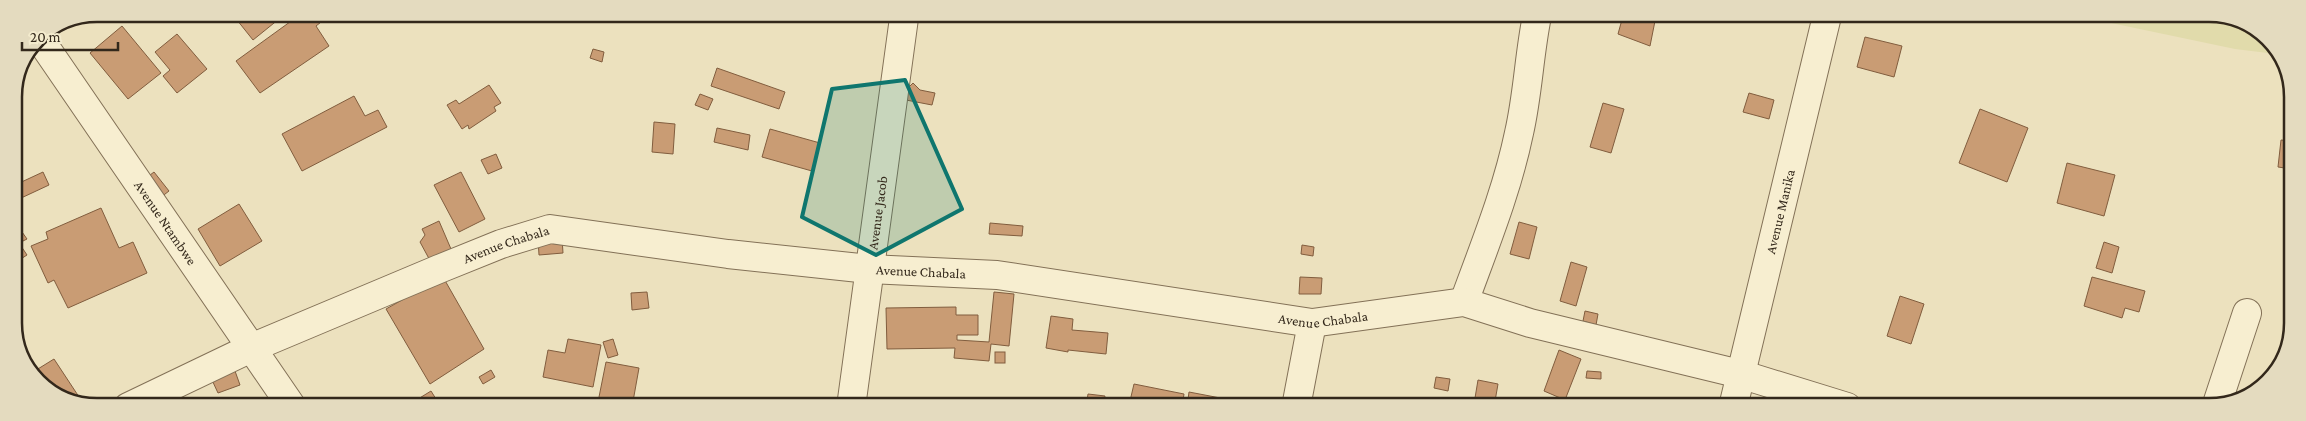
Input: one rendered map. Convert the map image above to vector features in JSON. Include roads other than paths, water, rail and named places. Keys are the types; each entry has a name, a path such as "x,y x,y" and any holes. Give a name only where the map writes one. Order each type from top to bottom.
{"street":[{"name":"Avenue Jacob","path":"852,398 903,22"},
{"path":"1464,302 1499,206 1519,134 1529,79 1536,22"},
{"name":"Avenue Manika","path":"1735,398 1826,22"},
{"name":"Avenue Ntambwe","path":"44,46 286,398"},
{"name":"Avenue Chabala","path":"145,398 251,348 492,248 550,229 728,254 869,269 997,275 1312,323 1464,302 1530,322 1740,374 1818,398"},
{"path":"2219,397 2247,313"},
{"path":"1298,398 1312,323"}]}
